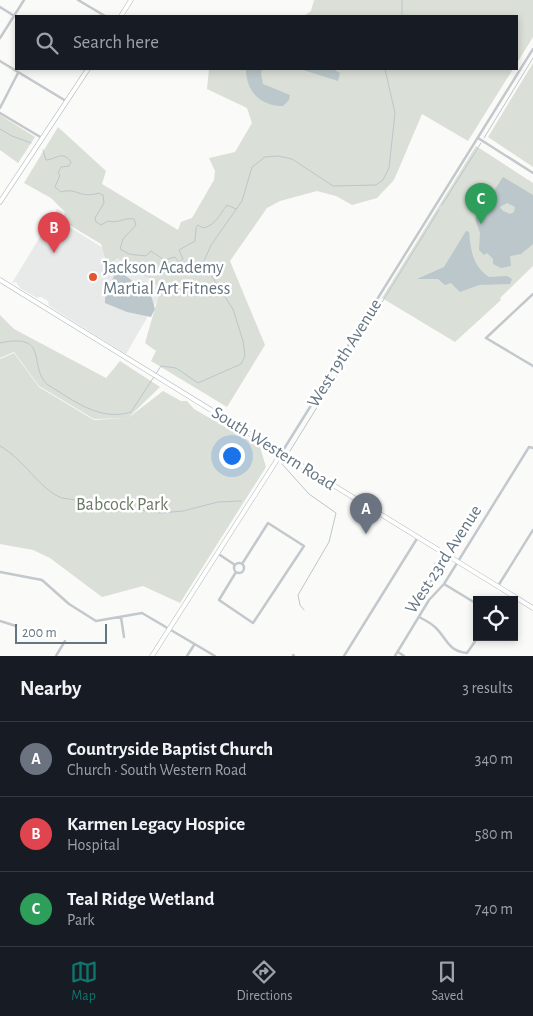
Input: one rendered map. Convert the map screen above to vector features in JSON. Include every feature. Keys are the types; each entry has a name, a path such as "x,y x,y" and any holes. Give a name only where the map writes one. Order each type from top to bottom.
{"street":[{"path":"16,15 24,0"},
{"path":"78,0 102,15"},
{"path":"122,15 131,0"},
{"path":"0,7 15,16 0,38"},
{"name":"West 19th Avenue","path":"152,656 282,452 533,49"},
{"path":"0,61 67,102"},
{"path":"0,202 87,70"},
{"path":"0,108 18,73"},
{"path":"0,113 43,139"},
{"path":"478,138 533,173"},
{"name":"South Western Road","path":"0,280 533,608"},
{"path":"533,294 486,338 533,366"},
{"name":"West 23rd Avenue","path":"396,656 429,600 444,584 529,447 533,448"},
{"path":"235,565 236,572 219,600 253,623 304,546 268,522 242,564 243,571 236,572"},
{"path":"498,586 533,530"},
{"path":"344,656 418,537"},
{"path":"217,553 235,565 242,564"},
{"path":"0,572 42,580 69,604 100,622 142,613 215,656"},
{"path":"444,584 473,602"},
{"path":"121,617 124,637"},
{"path":"419,617 437,629 447,644 467,653 475,641"},
{"path":"0,621 16,626"},
{"path":"56,656 65,641"},
{"path":"187,656 194,645"},
{"path":"398,652 404,656"}],"shaded area":[{"path":"246,70 262,70 263,84 290,95 289,100 283,106 261,100 252,90"},
{"path":"303,70 335,70 340,73 338,81"},
{"path":"503,177 533,195 533,244 521,254 510,256 511,266 501,268 493,264 493,259 487,253 484,255 479,250 480,233 475,219","holes":["507,203 515,207 514,212 510,214 503,211 500,207"]},
{"path":"57,209 64,212 60,221 165,287 126,354 49,306 48,301 41,297 37,298 20,288 16,282 12,283"},
{"path":"466,231 469,232 473,257 479,268 489,277 507,276 512,279 510,284 479,285 460,292 451,283 445,285 438,279 417,279 444,267"},
{"path":"117,269 140,287 149,288 155,309 151,317 127,312 105,303 105,296"},
{"path":"435,562 445,566 435,583 431,585 425,581"}],"green space":[{"path":"314,0 533,0 533,37 518,61 518,15 305,15 311,11"},
{"path":"533,63 533,167 488,137"},
{"path":"209,70 512,70 468,141 422,114 394,180 377,198 352,205 336,196 317,191 280,201 267,208 230,261 265,345 227,407 151,361 156,351 145,343 160,291 153,280 134,271 129,265 117,258 111,264 107,263 101,244 61,220 65,212 51,198 24,183 58,127 106,171 102,184 178,230 181,222 192,218 214,180 215,171 209,158 235,152 252,123 247,108 207,89"},
{"path":"0,115 35,137 18,163 0,150"},
{"path":"476,146 533,183 533,266 500,298 501,300 455,342 382,298"},
{"name":"Babcock Park","path":"0,315 14,329 106,378 120,361 160,387 128,418 163,391 181,401 187,401 194,409 260,447 266,467 180,603 143,586 102,597 50,558 33,550 0,544 0,359 14,353 39,387 94,420 127,418 94,419 39,386 14,352 0,358"}],"waterway":[{"path":"402,0 402,15"},
{"path":"484,138 533,58"},
{"path":"0,343 26,342 32,347 42,378 48,385 87,408 108,414 131,412 161,366 176,368 198,383 241,364 245,356 243,341 233,309 205,266 204,261 211,245 242,201 252,167 265,157 278,156 292,159 333,186 376,185 383,180 389,168 395,113 385,70"},
{"path":"0,129 31,143"},
{"path":"442,205 481,143"},
{"path":"43,150 46,160 65,156 71,162 69,166 61,167 58,173 60,175 55,187 61,192 71,191 87,195 99,193 103,195 104,203 95,218 96,222 101,225 108,221 115,222 134,219 136,225 123,239 120,249 129,254 146,256 151,251 164,260 175,257 179,262 183,259 179,250 195,241 198,225 203,228 207,227 217,219 227,205 236,209"},
{"path":"290,451 439,210"},
{"path":"0,446 17,458 46,488 62,498 160,513 183,511 218,502 241,501"},
{"path":"282,464 309,494 336,513 329,542 298,595 300,605 304,610"}],"place":[{"name":"Teal Ridge Wetland","path":"481,224"},
{"name":"Karmen Legacy Hospice","path":"54,253"},
{"name":"Jackson Academy Martial Art Fitness","path":"93,277"},
{"name":"Countryside Baptist Church","path":"366,534"}]}
